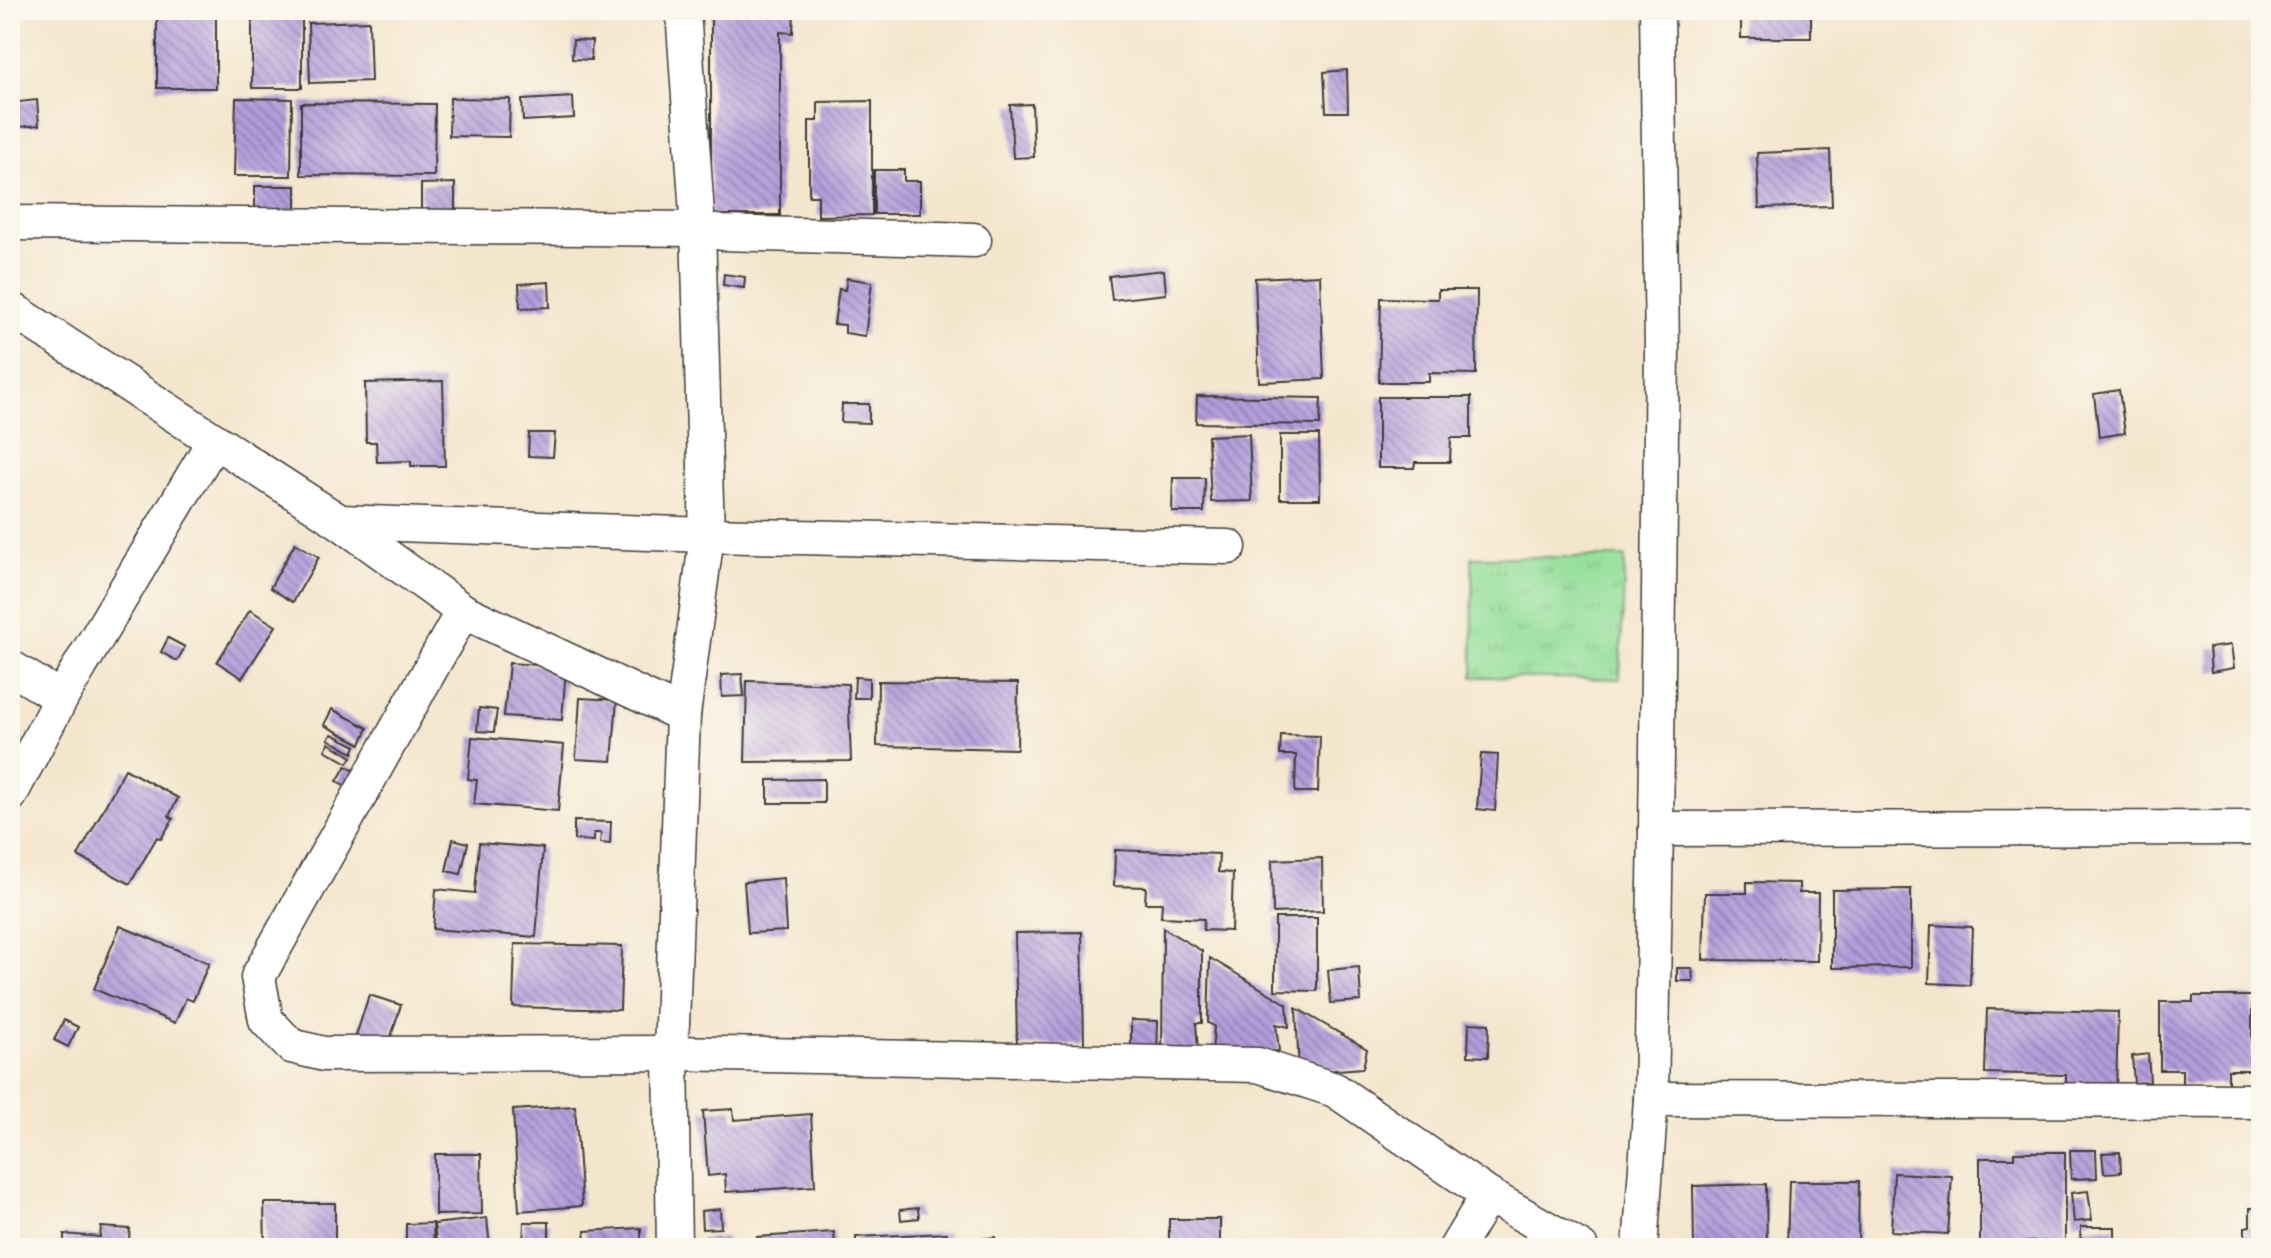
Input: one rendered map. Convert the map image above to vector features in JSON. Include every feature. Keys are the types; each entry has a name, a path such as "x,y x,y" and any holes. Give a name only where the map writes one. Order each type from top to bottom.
{"street":[{"path":"674,1248 671,1053 683,715 707,535 698,229 683,10"},
{"path":"1640,1248 1651,1099 1656,829 1662,351 1657,10"},
{"path":"10,223 698,229 723,233 974,240"},
{"path":"10,308 340,522 463,611 683,715"},
{"path":"10,795 61,698 214,441"},
{"path":"340,522 707,535 1229,547"},
{"path":"463,611 258,977 266,1020 291,1046 324,1054 671,1053 1258,1065 1335,1090 1488,1195 1581,1248"},
{"path":"10,667 61,698"},
{"path":"1656,829 2261,828"},
{"path":"1651,1099 2261,1101"},
{"path":"1456,1248 1488,1195"}],"green space":[{"path":"1472,557 1625,557 1620,679 1473,677"}],"building":[{"path":"157,10 216,10 216,88 157,88"},
{"path":"252,10 302,10 302,88 252,88"},
{"path":"711,10 794,10 793,33 780,32 780,215 711,215"},
{"path":"1741,10 1811,10 1811,38 1741,38"},
{"path":"369,21 371,81 310,83 308,23"},
{"path":"573,40 592,41 591,60 572,59"},
{"path":"2261,69 2261,121 2259,121 2254,70"},
{"path":"1347,70 1348,112 1326,112 1324,72"},
{"path":"573,97 574,118 523,121 522,100"},
{"path":"236,98 292,99 291,176 234,176"},
{"path":"450,98 510,99 509,137 449,136"},
{"path":"37,100 39,125 10,128 10,103"},
{"path":"872,101 872,215 818,216 818,196 809,196 809,121 818,121 818,102"},
{"path":"301,103 435,104 434,176 301,175"},
{"path":"1032,104 1034,157 1013,158 1010,105"},
{"path":"1830,150 1832,206 1759,208 1757,153"},
{"path":"874,170 904,170 904,181 920,181 920,214 874,214"},
{"path":"455,183 455,214 421,214 421,184"},
{"path":"255,186 296,186 296,214 255,214"},
{"path":"1164,270 1166,294 1112,300 1109,276"},
{"path":"724,274 745,277 744,288 723,285"},
{"path":"1320,275 1324,379 1259,382 1255,278"},
{"path":"847,278 872,282 865,336 845,333 845,325 834,324 839,289 845,290"},
{"path":"549,282 550,307 520,308 519,284"},
{"path":"1438,290 1477,290 1476,374 1429,373 1429,382 1379,382 1381,298 1438,299"},
{"path":"443,381 445,466 411,466 411,461 377,462 376,442 366,442 365,383"},
{"path":"2119,390 2125,433 2099,437 2094,394"},
{"path":"1197,396 1321,398 1320,425 1196,423"},
{"path":"1378,397 1471,397 1471,438 1451,438 1450,462 1415,462 1414,468 1378,468"},
{"path":"842,404 869,404 869,423 841,422"},
{"path":"529,433 555,433 553,457 528,456"},
{"path":"1249,434 1252,501 1211,502 1208,436"},
{"path":"1280,435 1319,435 1320,499 1280,499"},
{"path":"1173,478 1205,478 1204,512 1172,512"},
{"path":"295,543 319,557 293,602 270,588"},
{"path":"250,610 276,626 242,678 217,662"},
{"path":"168,638 185,647 177,661 161,652"},
{"path":"2231,645 2234,668 2211,672 2209,648"},
{"path":"509,663 566,667 562,720 504,716"},
{"path":"742,674 744,696 722,697 721,675"},
{"path":"855,677 869,678 869,698 854,698"},
{"path":"747,681 848,684 851,761 745,762"},
{"path":"878,681 1018,683 1017,749 877,746"},
{"path":"580,698 617,700 612,761 576,759"},
{"path":"479,708 497,710 494,732 477,731"},
{"path":"332,709 368,728 361,744 324,725"},
{"path":"332,734 356,746 353,753 328,739"},
{"path":"1281,735 1320,736 1318,792 1295,792 1296,755 1280,755"},
{"path":"472,737 564,745 558,811 474,804 477,780 468,779"},
{"path":"329,743 352,757 348,763 325,750"},
{"path":"1481,754 1498,755 1495,811 1477,809"},
{"path":"346,766 355,771 346,786 337,781"},
{"path":"125,769 178,798 169,816 173,819 161,839 157,837 130,884 78,856"},
{"path":"824,779 824,803 768,803 768,780"},
{"path":"574,821 611,822 610,844 600,843 601,833 594,833 594,841 574,840"},
{"path":"453,839 468,843 461,874 446,871"},
{"path":"479,843 543,848 536,937 433,929 436,889 475,893"},
{"path":"1115,850 1219,854 1218,872 1233,873 1231,931 1203,930 1204,919 1161,917 1162,903 1145,903 1146,887 1114,886"},
{"path":"1322,858 1323,911 1273,913 1272,860"},
{"path":"783,878 786,931 748,933 744,882"},
{"path":"1747,882 1799,883 1799,893 1818,893 1817,961 1703,960 1705,893 1747,893"},
{"path":"1911,889 1911,967 1832,968 1832,890"},
{"path":"1275,918 1317,918 1317,991 1275,990"},
{"path":"1931,925 1972,927 1970,985 1929,983"},
{"path":"120,926 209,963 193,1001 186,998 175,1023 94,989"},
{"path":"1163,928 1202,951 1202,1023 1196,1023 1198,1051 1162,1055"},
{"path":"1082,932 1084,1045 1017,1046 1015,933"},
{"path":"515,944 622,946 620,1010 513,1007"},
{"path":"1210,958 1287,1004 1289,1027 1276,1024 1279,1051 1212,1054 1214,1026 1208,1023"},
{"path":"1359,967 1361,1001 1331,1003 1328,970"},
{"path":"1677,968 1692,968 1693,981 1677,981"},
{"path":"369,995 401,1005 387,1049 355,1039"},
{"path":"2193,996 2252,996 2252,1070 2228,1070 2228,1084 2182,1084 2182,1070 2160,1070 2160,1002 2193,1002"},
{"path":"1296,1008 1367,1049 1363,1068 1299,1073"},
{"path":"1987,1009 2118,1012 2116,1095 2066,1094 2066,1075 1985,1073"},
{"path":"64,1020 78,1027 68,1047 54,1040"},
{"path":"1131,1020 1158,1021 1157,1058 1131,1058"},
{"path":"1469,1023 1489,1024 1488,1057 1468,1056"},
{"path":"2148,1054 2150,1082 2134,1083 2132,1056"},
{"path":"575,1106 582,1206 519,1211 513,1110"},
{"path":"733,1109 734,1120 811,1114 815,1186 726,1192 725,1174 708,1176 703,1111"},
{"path":"2070,1150 2096,1150 2097,1178 2071,1179"},
{"path":"2014,1152 2065,1152 2065,1241 2020,1242 2020,1248 1980,1248 1980,1158 2014,1158"},
{"path":"2120,1152 2121,1172 2104,1173 2102,1153"},
{"path":"435,1154 481,1154 482,1214 435,1215"},
{"path":"1894,1173 1952,1176 1948,1234 1891,1231"},
{"path":"1789,1181 1859,1181 1858,1248 1787,1248"},
{"path":"1766,1184 1767,1248 1694,1248 1693,1186"},
{"path":"2088,1191 2092,1220 2074,1222 2071,1193"},
{"path":"264,1203 335,1203 335,1248 265,1248"},
{"path":"918,1208 919,1218 901,1220 900,1210"},
{"path":"2250,1208 2261,1208 2261,1248 2245,1248 2245,1227 2250,1226"},
{"path":"720,1209 721,1228 702,1229 701,1211"},
{"path":"487,1218 490,1248 437,1248 434,1224"},
{"path":"1169,1219 1220,1219 1220,1248 1169,1248"},
{"path":"524,1222 549,1222 549,1248 523,1248"},
{"path":"433,1223 434,1248 406,1248 406,1224"},
{"path":"101,1227 130,1229 128,1248 64,1248 64,1234 100,1237"},
{"path":"2081,1227 2115,1227 2115,1248 2081,1248"},
{"path":"641,1228 641,1243 634,1244 635,1248 585,1248 585,1231"},
{"path":"834,1232 835,1248 757,1248 757,1237"},
{"path":"947,1233 948,1248 856,1248 856,1237"},
{"path":"995,1237 996,1248 962,1248 961,1241"},
{"path":"726,1238 726,1248 701,1248 701,1239"}]}
